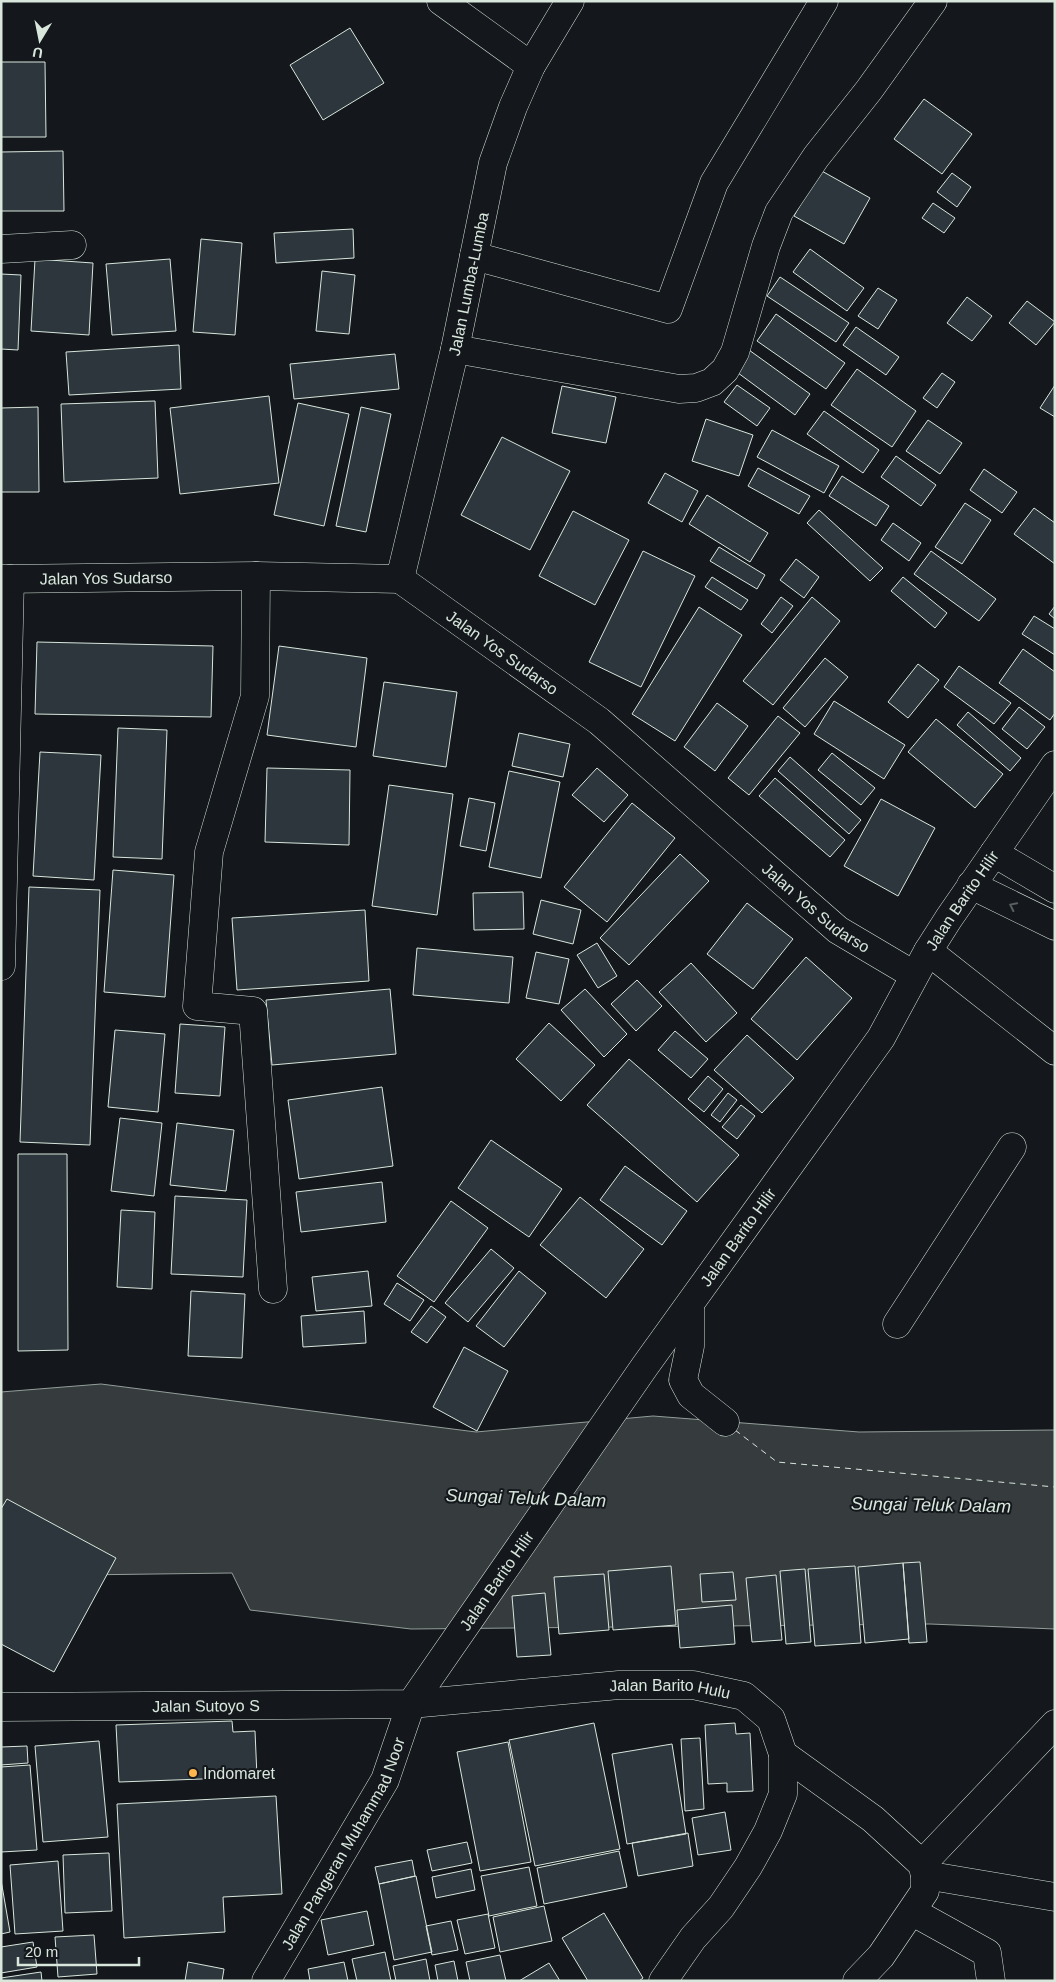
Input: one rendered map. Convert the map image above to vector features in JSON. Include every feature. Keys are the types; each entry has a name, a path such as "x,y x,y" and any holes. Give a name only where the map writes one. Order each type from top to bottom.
{"main road":[{"path":"441,1 531,66"},
{"name":"Jalan Lumba-Lumba","path":"400,579 455,349 493,163 513,107 531,66 570,1"},
{"path":"474,256 668,309 714,183 824,1"},
{"path":"455,349 679,389 696,388 712,382 725,370 736,352 764,255 779,212 816,157 870,90 934,1"},
{"path":"1,248 72,246"},
{"path":"256,576 255,696 209,852 197,1006 253,1011 273,1289"},
{"name":"Jalan Yos Sudarso","path":"6,579 256,576 400,579 599,721 838,930 914,975"},
{"path":"1,966 6,579"},
{"name":"Jalan Barito Hilir","path":"410,1704 645,1366 881,1038 928,951 971,885 1055,766"},
{"path":"994,852 1055,889"},
{"path":"971,885 1055,926"},
{"path":"928,951 1055,1050"},
{"path":"897,1324 1012,1147"},
{"path":"690,1305 690,1346 683,1380 691,1395 724,1422"},
{"name":"Jalan Barito Hulu","path":"410,1704 619,1684 693,1685 744,1696 771,1720 783,1754 783,1794 768,1831 748,1867 721,1907 693,1938 663,1981"},
{"name":"Jalan Sutoyo S","path":"1,1707 410,1704"},
{"name":"Jalan Pangeran Muhammad Noor","path":"266,1981 385,1780 410,1704"},
{"path":"857,1981 882,1956 913,1912 925,1891 924,1869 1055,1724"},
{"path":"783,1754 873,1819 924,1869 1055,1897"},
{"path":"913,1912 987,1953 991,1981"}],"water":[{"name":"Sungai Teluk Dalam","path":"101,1384 476,1432 653,1416 859,1432 1055,1430 1055,1629 930,1624 411,1629 250,1610 232,1573 1,1576 1,1392"}],"building":[{"path":"350,28 384,83 323,120 290,65"},
{"path":"1,62 45,62 46,137 1,137"},
{"path":"924,99 972,134 942,174 894,139"},
{"path":"63,151 64,211 1,211 1,152"},
{"path":"820,170 870,198 844,244 794,216"},
{"path":"952,173 971,187 957,207 937,192"},
{"path":"933,203 955,218 944,233 922,218"},
{"path":"353,229 354,258 276,263 274,233"},
{"path":"201,239 242,243 235,335 193,332"},
{"path":"810,249 864,288 847,311 793,272"},
{"path":"35,259 93,263 89,335 31,331"},
{"path":"170,259 176,331 112,335 106,264"},
{"path":"322,271 355,275 349,334 316,331"},
{"path":"1,274 21,275 18,350 1,349"},
{"path":"780,277 849,323 836,342 767,296"},
{"path":"878,288 897,300 878,329 858,316"},
{"path":"967,297 992,316 972,341 947,323"},
{"path":"1027,301 1055,322 1036,345 1009,323"},
{"path":"776,314 845,363 826,389 757,341"},
{"path":"856,327 899,357 886,375 843,345"},
{"path":"179,345 181,389 69,395 66,352"},
{"path":"749,350 810,394 795,415 734,370"},
{"path":"395,354 399,389 294,399 290,364"},
{"path":"857,369 916,411 892,447 831,405"},
{"path":"942,373 955,382 937,408 923,398"},
{"path":"737,385 770,408 757,426 724,402"},
{"path":"1055,385 1055,417 1040,408"},
{"path":"562,386 616,397 606,443 552,433"},
{"path":"269,396 279,483 180,494 170,408"},
{"path":"155,401 158,478 64,482 61,404"},
{"path":"298,403 349,414 324,526 274,515"},
{"path":"38,407 39,492 1,492 1,408"},
{"path":"361,407 391,414 366,532 336,526"},
{"path":"824,411 879,450 863,473 807,434"},
{"path":"706,419 753,435 739,476 692,461"},
{"path":"928,420 962,443 940,474 906,451"},
{"path":"772,430 839,466 824,493 757,457"},
{"path":"502,437 570,471 530,550 461,515"},
{"path":"896,456 936,485 921,506 881,477"},
{"path":"758,468 810,496 799,514 748,486"},
{"path":"984,469 1017,492 1002,513 970,490"},
{"path":"665,473 698,491 682,522 648,503"},
{"path":"842,476 889,506 876,526 829,496"},
{"path":"707,495 768,533 750,562 689,524"},
{"path":"965,503 991,520 962,564 935,547"},
{"path":"1034,508 1055,523 1055,564 1014,534"},
{"path":"819,510 883,568 870,581 807,523"},
{"path":"573,511 629,540 595,605 539,576"},
{"path":"893,523 921,543 909,561 881,540"},
{"path":"719,547 765,575 757,589 710,561"},
{"path":"643,551 695,576 641,687 589,662"},
{"path":"931,551 996,599 979,621 914,574"},
{"path":"796,559 819,577 804,598 780,580"},
{"path":"712,577 748,600 741,610 705,587"},
{"path":"903,577 947,613 935,628 891,591"},
{"path":"781,597 793,606 772,633 761,624"},
{"path":"812,597 840,621 773,705 743,681"},
{"path":"1055,606 1055,619 1049,614"},
{"path":"699,607 742,635 675,741 632,714"},
{"path":"1034,616 1055,629 1055,655 1022,634"},
{"path":"37,642 213,646 211,717 35,714"},
{"path":"279,646 367,658 356,747 267,735"},
{"path":"1023,649 1055,672 1055,713 1050,720 999,683"},
{"path":"825,658 848,677 805,727 783,708"},
{"path":"918,664 939,680 908,718 888,702"},
{"path":"959,666 1011,703 994,724 944,687"},
{"path":"384,682 457,692 446,767 373,756"},
{"path":"834,701 905,745 884,779 814,734"},
{"path":"717,703 748,726 715,771 684,747"},
{"path":"1019,707 1045,727 1027,749 1002,729"},
{"path":"968,712 1021,758 1010,771 957,725"},
{"path":"778,716 800,733 749,795 728,778"},
{"path":"936,719 1003,774 975,808 908,752"},
{"path":"118,728 167,730 162,859 113,857"},
{"path":"519,733 570,744 563,777 512,766"},
{"path":"40,752 101,755 94,880 33,876"},
{"path":"832,753 875,788 861,805 818,770"},
{"path":"790,757 861,820 849,834 778,771"},
{"path":"267,768 350,770 349,845 265,842"},
{"path":"597,768 628,795 604,822 572,795"},
{"path":"509,771 560,782 541,878 489,867"},
{"path":"775,778 845,840 830,857 759,796"},
{"path":"389,785 453,794 437,915 372,906"},
{"path":"469,798 495,803 486,851 460,846"},
{"path":"881,799 935,828 898,896 844,866"},
{"path":"632,803 675,838 607,922 564,887"},
{"path":"680,854 709,881 629,965 600,938"},
{"path":"113,870 174,875 165,997 104,992"},
{"path":"29,887 100,890 90,1145 20,1142"},
{"path":"523,892 524,929 474,930 473,893"},
{"path":"541,900 581,910 573,944 533,934"},
{"path":"747,903 793,939 753,989 707,954"},
{"path":"365,910 369,981 237,990 232,918"},
{"path":"597,943 617,976 598,988 577,955"},
{"path":"417,948 513,957 509,1003 413,995"},
{"path":"536,952 569,959 559,1004 526,998"},
{"path":"806,957 852,998 797,1060 751,1019"},
{"path":"691,963 737,1013 706,1042 659,992"},
{"path":"637,980 662,1006 636,1031 611,1004"},
{"path":"390,989 396,1054 272,1065 266,1000"},
{"path":"585,989 627,1034 604,1057 561,1010"},
{"path":"549,1023 595,1065 561,1101 516,1059"},
{"path":"180,1024 225,1027 220,1096 175,1093"},
{"path":"115,1030 165,1034 158,1112 108,1107"},
{"path":"675,1031 708,1059 691,1078 658,1050"},
{"path":"747,1035 794,1078 762,1113 714,1070"},
{"path":"629,1059 739,1155 697,1202 587,1105"},
{"path":"708,1076 723,1089 704,1112 688,1099"},
{"path":"382,1087 393,1166 299,1179 288,1100"},
{"path":"728,1093 737,1100 720,1122 711,1115"},
{"path":"741,1105 755,1116 737,1139 722,1127"},
{"path":"120,1118 162,1123 154,1196 111,1191"},
{"path":"177,1123 234,1130 226,1191 170,1185"},
{"path":"491,1140 562,1189 529,1237 458,1188"},
{"path":"18,1154 67,1154 68,1350 18,1351"},
{"path":"625,1166 687,1211 662,1245 600,1200"},
{"path":"382,1182 386,1222 301,1232 296,1192"},
{"path":"175,1196 247,1200 243,1277 171,1274"},
{"path":"580,1197 644,1249 606,1298 540,1245"},
{"path":"451,1201 488,1228 434,1302 397,1276"},
{"path":"121,1210 155,1212 152,1289 117,1287"},
{"path":"491,1249 514,1268 468,1322 445,1303"},
{"path":"368,1271 372,1306 316,1311 312,1277"},
{"path":"519,1271 546,1293 504,1347 476,1326"},
{"path":"397,1283 424,1300 410,1321 384,1304"},
{"path":"191,1291 245,1294 242,1358 188,1356"},
{"path":"431,1306 446,1317 427,1343 411,1332"},
{"path":"364,1311 366,1343 303,1347 301,1316"},
{"path":"464,1347 508,1371 477,1431 433,1407"},
{"path":"7,1499 116,1558 54,1672 1,1644 1,1509"},
{"path":"920,1562 927,1642 909,1643 903,1563"},
{"path":"903,1563 909,1639 865,1643 858,1567"},
{"path":"671,1566 676,1625 613,1630 608,1571"},
{"path":"855,1566 861,1643 815,1646 808,1569"},
{"path":"805,1569 811,1642 786,1644 780,1571"},
{"path":"733,1572 736,1600 702,1602 700,1574"},
{"path":"604,1574 609,1630 559,1634 554,1577"},
{"path":"776,1575 782,1640 752,1642 746,1578"},
{"path":"545,1593 551,1655 517,1657 512,1596"},
{"path":"732,1605 735,1644 680,1648 677,1610"},
{"path":"232,1721 233,1732 255,1731 257,1777 119,1782 116,1725"},
{"path":"594,1723 620,1849 535,1866 509,1740"},
{"path":"735,1723 736,1734 750,1733 753,1791 727,1792 727,1783 708,1784 705,1725"},
{"path":"700,1738 704,1809 685,1811 681,1739"},
{"path":"99,1741 108,1837 43,1842 35,1746"},
{"path":"508,1742 531,1862 480,1871 457,1752"},
{"path":"672,1744 686,1834 627,1844 612,1754"},
{"path":"27,1746 28,1763 1,1765 1,1747"},
{"path":"30,1765 37,1850 1,1852 1,1767"},
{"path":"276,1796 282,1894 223,1897 225,1932 124,1938 117,1804"},
{"path":"725,1812 731,1850 698,1855 692,1818"},
{"path":"688,1833 693,1866 638,1876 632,1843"},
{"path":"467,1842 472,1863 432,1871 427,1850"},
{"path":"619,1851 627,1887 544,1904 537,1868"},
{"path":"109,1853 112,1911 65,1913 63,1855"},
{"path":"412,1860 415,1876 379,1884 375,1867"},
{"path":"58,1861 63,1931 15,1934 10,1865"},
{"path":"529,1867 537,1906 489,1916 481,1876"},
{"path":"471,1869 475,1890 436,1898 432,1877"},
{"path":"416,1876 432,1952 394,1960 379,1884"},
{"path":"1,1880 10,1932 1,1934"},
{"path":"544,1906 552,1941 500,1952 493,1917"},
{"path":"367,1911 374,1945 328,1955 321,1920"},
{"path":"604,1913 643,1978 639,1981 588,1981 562,1938"},
{"path":"488,1914 495,1948 465,1954 457,1920"},
{"path":"451,1921 458,1950 432,1955 426,1926"},
{"path":"94,1935 97,1974 58,1977 55,1937"},
{"path":"33,1942 37,1967 1,1973 1,1947"},
{"path":"385,1952 391,1981 357,1981 352,1959"},
{"path":"500,1955 506,1981 470,1981 466,1962"},
{"path":"426,1959 430,1981 396,1981 393,1966"},
{"path":"454,1961 458,1981 438,1981 435,1965"},
{"path":"188,1962 224,1969 222,1981 185,1981"},
{"path":"344,1962 348,1981 310,1981 308,1969"},
{"path":"549,1963 560,1981 519,1981"},
{"path":"41,1972 42,1981 1,1981 1,1978"}],"ferry route":[{"path":"735,1430 777,1462 1055,1487"}],"place":[{"name":"Indomaret","path":"193,1773"}]}
